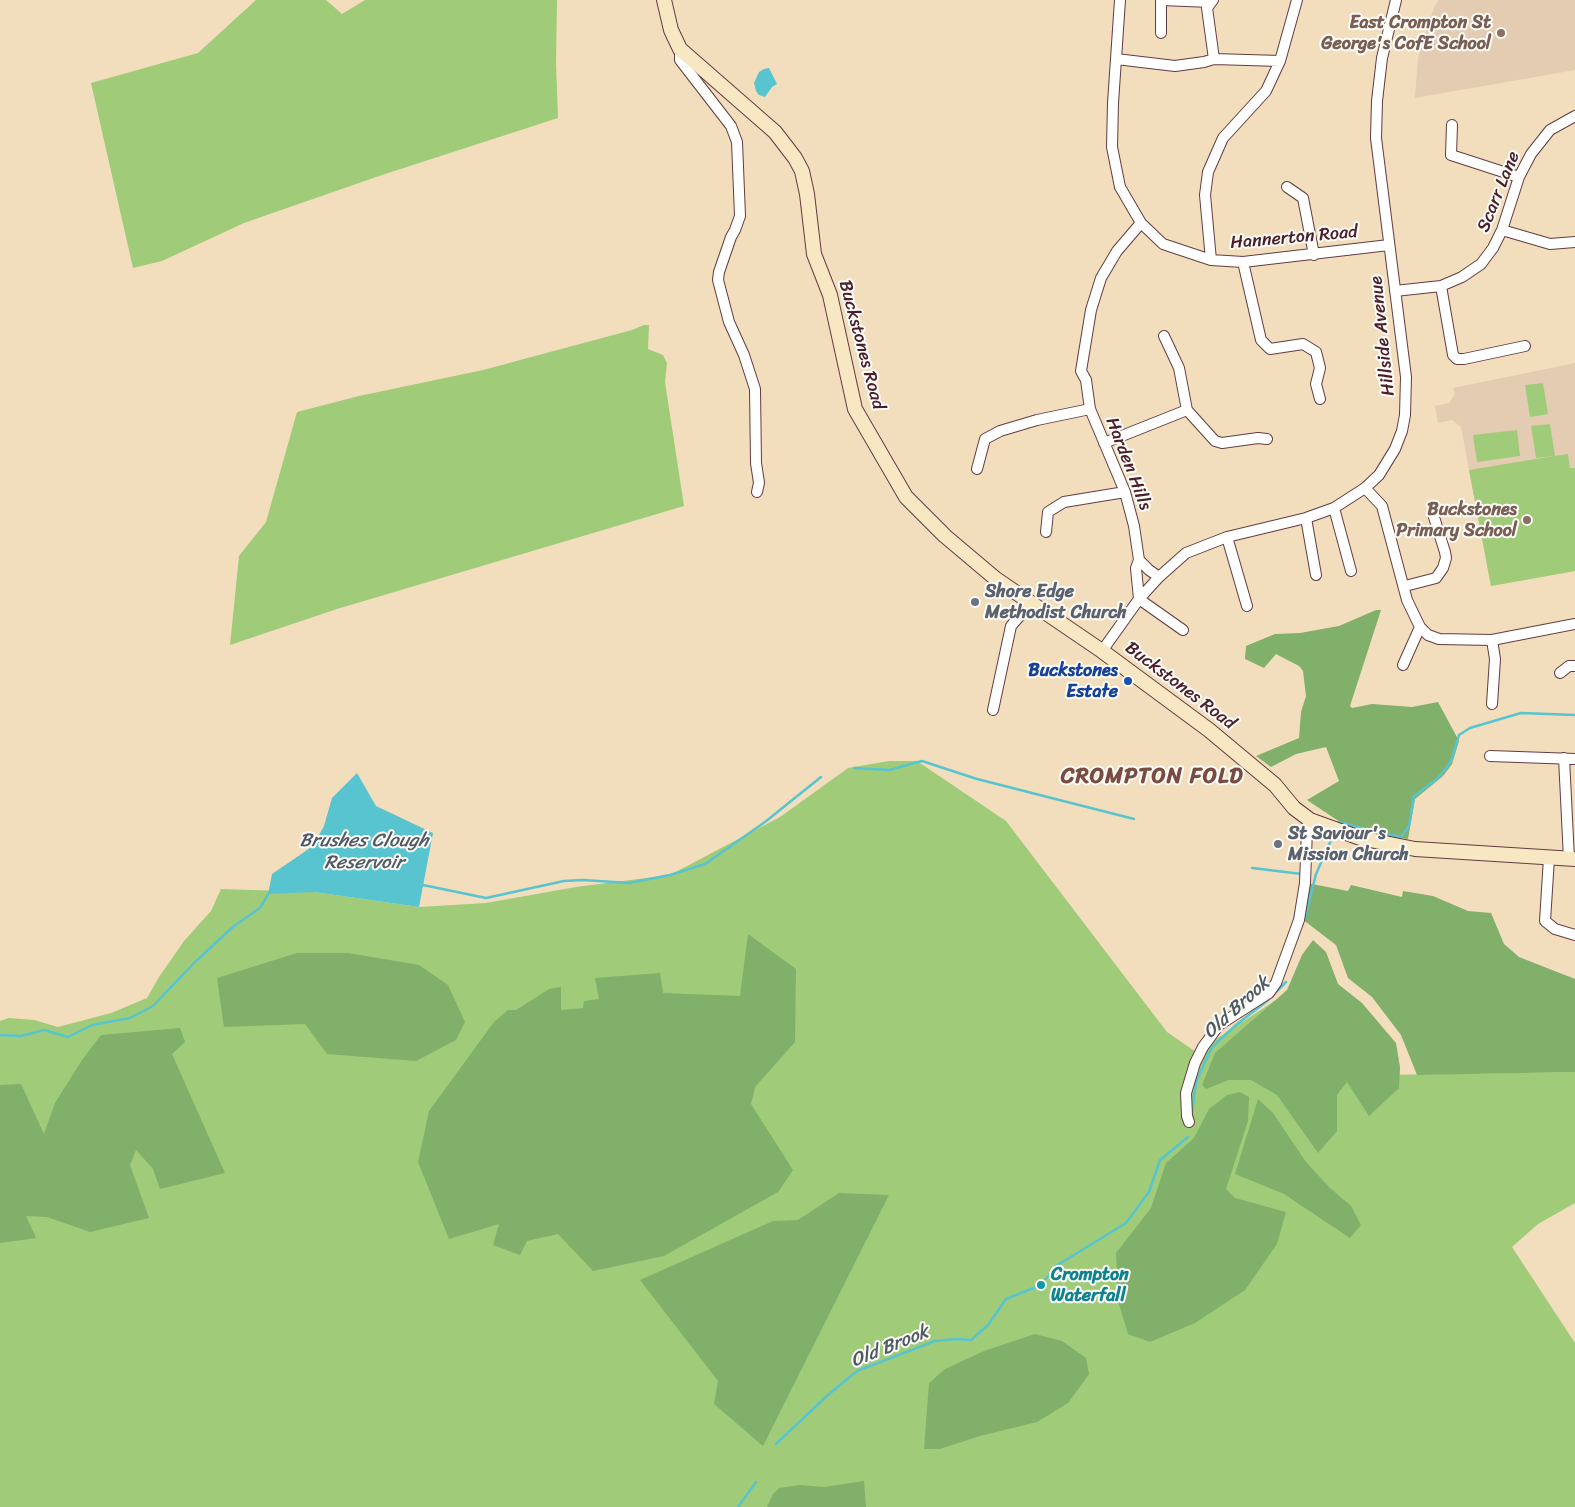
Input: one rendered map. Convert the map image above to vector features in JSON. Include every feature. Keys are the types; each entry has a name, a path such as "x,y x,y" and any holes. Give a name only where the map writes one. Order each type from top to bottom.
{"main road":[{"name":"Buckstones Road","path":"664,0 671,30 680,49 775,132 795,158 802,171 807,194 814,254 830,294 855,409 906,497 926,518 996,579 1102,651 1224,743 1275,785 1294,808 1310,820 1360,838 1414,849 1572,859"}],"street":[{"name":"Hannerton Road","path":"1120,0 1112,147 1120,187 1141,223 1163,244 1211,260 1243,262 1389,245"},
{"path":"1153,0 1212,1"},
{"path":"1161,0 1161,33"},
{"path":"1211,260 1205,195 1208,172 1223,138 1266,91 1280,61 1296,0"},
{"name":"Hillside Avenue","path":"1102,651 1139,599 1159,577 1186,553 1227,537 1306,518 1334,508 1366,488 1379,475 1395,449 1402,431 1405,415 1406,377 1376,138 1376,101 1382,58 1396,0"},
{"path":"1212,1 1207,8 1214,58"},
{"path":"680,49 680,60 731,126 737,142 740,216 718,272 718,280 729,322 744,354 755,389 756,463 759,483 757,492"},
{"path":"1116,59 1175,66 1204,62 1214,58 1280,61"},
{"name":"Scarr Lane","path":"1395,291 1441,286 1462,277 1481,264 1502,230 1519,177 1530,154 1550,130 1575,116"},
{"path":"1452,125 1451,156 1519,177"},
{"path":"1288,187 1303,198 1314,255"},
{"name":"Harden Hills","path":"1139,599 1136,568 1139,560 1134,526 1125,492 1090,409 1086,380 1081,370 1092,310 1101,278 1117,251 1141,223"},
{"path":"1502,230 1550,244 1575,242"},
{"path":"1243,262 1260,340 1270,349 1303,344 1316,352 1320,368 1316,384 1320,399"},
{"path":"1441,286 1453,355 1456,359 1464,360 1511,344 1525,346"},
{"path":"1164,336 1179,368 1187,410 1215,441 1267,439"},
{"name":"Harden Hills","path":"977,469 985,439 1000,431 1037,420 1090,409"},
{"path":"1104,443 1187,410"},
{"path":"1366,488 1382,506 1405,586 1407,600 1420,627 1428,635 1439,639 1492,640 1575,624"},
{"path":"1046,532 1048,512 1064,502 1125,492"},
{"path":"1334,508 1351,571"},
{"path":"1405,586 1436,578 1444,568 1445,552 1432,514"},
{"path":"1306,518 1316,576"},
{"path":"1227,537 1246,606"},
{"path":"1139,560 1159,577"},
{"path":"1139,599 1183,630"},
{"path":"993,710 1011,626 1032,602"},
{"path":"1403,666 1420,627"},
{"path":"1492,640 1495,659 1492,704"},
{"path":"1560,673 1569,666 1575,666"},
{"path":"1490,756 1575,759"},
{"path":"1564,758 1572,859"},
{"path":"1189,1122 1186,1093 1195,1063 1203,1047 1219,1025 1269,993 1276,983 1299,920 1305,874 1307,829 1310,820"},
{"path":"1549,858 1545,921 1555,929 1575,935"}],"shaded area":[{"name":"East Crompton St George's CofE School","path":"1439,0 1575,0 1575,70 1415,98 1418,58 1434,7"},
{"name":"Buckstones Primary School","path":"1575,363 1575,571 1491,586 1461,427 1452,420 1438,423 1435,406 1449,403 1455,394 1453,388"}],"green space":[{"path":"256,0 326,0 342,14 365,0 557,0 556,63 558,118 382,175 244,223 162,261 133,268 91,83 198,53"},
{"path":"649,325 648,349 663,355 667,363 665,382 684,506 337,609 230,645 239,556 266,522 297,412 359,396 483,370 632,330"},
{"path":"1543,383 1548,414 1530,417 1525,385"},
{"path":"1550,424 1555,456 1568,454 1570,468 1575,468 1575,571 1491,586 1469,470 1554,456 1536,458 1531,426"},
{"path":"1517,430 1520,456 1477,462 1473,435"},
{"path":"1376,610 1381,610 1350,706 1352,708 1372,704 1412,707 1438,702 1459,741 1452,764 1443,776 1415,799 1408,839 1376,834 1343,824 1307,800 1339,781 1326,747 1296,754 1271,767 1256,756 1299,738 1301,712 1306,696 1303,671 1299,666 1276,654 1264,668 1245,659 1246,646 1275,634 1300,633 1339,626"},
{"path":"889,761 917,761 1006,821 1167,1032 1196,1052 1276,1000 1384,1075 1575,1072 1575,1203 1538,1224 1512,1247 1575,1343 1575,1507 0,1507 0,1021 9,1018 34,1020 58,1027 111,1013 147,998 184,941 211,911 221,889 314,892 419,907 486,903 576,887 670,875 780,817 848,768"},
{"path":"1307,883 1348,891 1351,885 1402,897 1403,891 1433,896 1468,911 1491,913 1504,944 1519,957 1575,979 1575,1072 1417,1075 1401,1035 1372,997 1348,978 1336,945 1302,919"},
{"path":"748,934 796,969 795,1042 755,1087 751,1104 793,1170 778,1192 664,1256 593,1271 558,1234 527,1241 520,1255 493,1245 499,1224 449,1239 418,1162 429,1111 494,1022 508,1010 516,1010 549,989 561,987 561,1010 583,1008 584,1001 599,999 595,978 660,973 663,993 740,996"},
{"path":"1313,940 1326,952 1338,984 1362,1003 1396,1043 1400,1067 1399,1088 1369,1116 1347,1082 1337,1095 1337,1131 1318,1153 1277,1095 1251,1080 1229,1080 1206,1089 1202,1085 1215,1053 1287,990 1302,955"},
{"path":"297,953 348,953 419,965 448,985 465,1022 456,1040 416,1061 327,1054 305,1024 224,1027 217,978"},
{"path":"180,1028 185,1042 172,1054 225,1173 160,1189 153,1169 136,1150 130,1165 149,1218 90,1232 47,1217 26,1216 36,1238 0,1243 0,1085 21,1084 44,1134 55,1103 82,1060 101,1035"},
{"path":"1240,1092 1249,1097 1248,1121 1226,1189 1235,1198 1286,1212 1277,1244 1245,1290 1195,1323 1150,1342 1128,1334 1118,1301 1116,1253 1151,1208 1166,1163 1194,1138 1209,1109 1227,1095"},
{"path":"1258,1099 1273,1113 1306,1162 1329,1187 1351,1206 1361,1225 1350,1238 1284,1194 1235,1174"},
{"path":"839,1193 889,1195 763,1446 714,1404 718,1381 640,1280 773,1221 798,1220"},
{"path":"1035,1334 1062,1341 1086,1358 1089,1374 1068,1403 1037,1422 980,1436 940,1449 924,1449 929,1383 945,1369 984,1351"},
{"path":"864,1481 866,1507 767,1507 773,1494 779,1488 800,1485 824,1487"}],"water":[{"path":"769,68 777,84 772,87 765,97 759,95 754,83 759,72"},
{"name":"Brushes Clough Reservoir","path":"357,773 376,806 433,833 419,907 314,892 268,894 272,874 313,846 324,826 332,798"}],"waterway":[{"name":"Old Brook","path":"1339,822 1401,837 1409,826 1414,796 1437,779 1446,768 1451,761 1459,735 1470,728 1521,713 1575,715"},
{"path":"854,768 889,770 922,761 977,779 1134,819"},
{"path":"423,885 486,898 564,881 583,880 629,883 670,875 705,864 765,822 821,777"},
{"name":"Old Brook","path":"1305,918 1316,874 1332,838"},
{"path":"1252,868 1302,874"},
{"path":"0,1035 21,1036 44,1030 68,1037 92,1025 130,1018 153,1006 195,962 234,926 260,908 269,893"},
{"name":"Old Brook","path":"1192,1112 1196,1082 1212,1047 1267,1001 1286,982"},
{"name":"Old Brook","path":"776,1444 829,1394 857,1371 935,1341 971,1340 988,1325 1006,1299 1041,1285 1056,1266 1126,1223 1149,1192 1160,1160 1188,1137"},
{"name":"Old Brook","path":"738,1507 756,1482"}],"place":[{"name":"East Crompton St George's CofE School","path":"1501,33"},
{"name":"Buckstones Primary School","path":"1527,520"},
{"name":"Shore Edge Methodist Church","path":"975,602"},
{"name":"Buckstones Estate","path":"1128,681"},
{"name":"St Saviour's Mission Church","path":"1278,844"},
{"name":"Crompton Waterfall","path":"1041,1285"}],"district":[{"name":"CROMPTON FOLD","path":"1152,777"}]}
